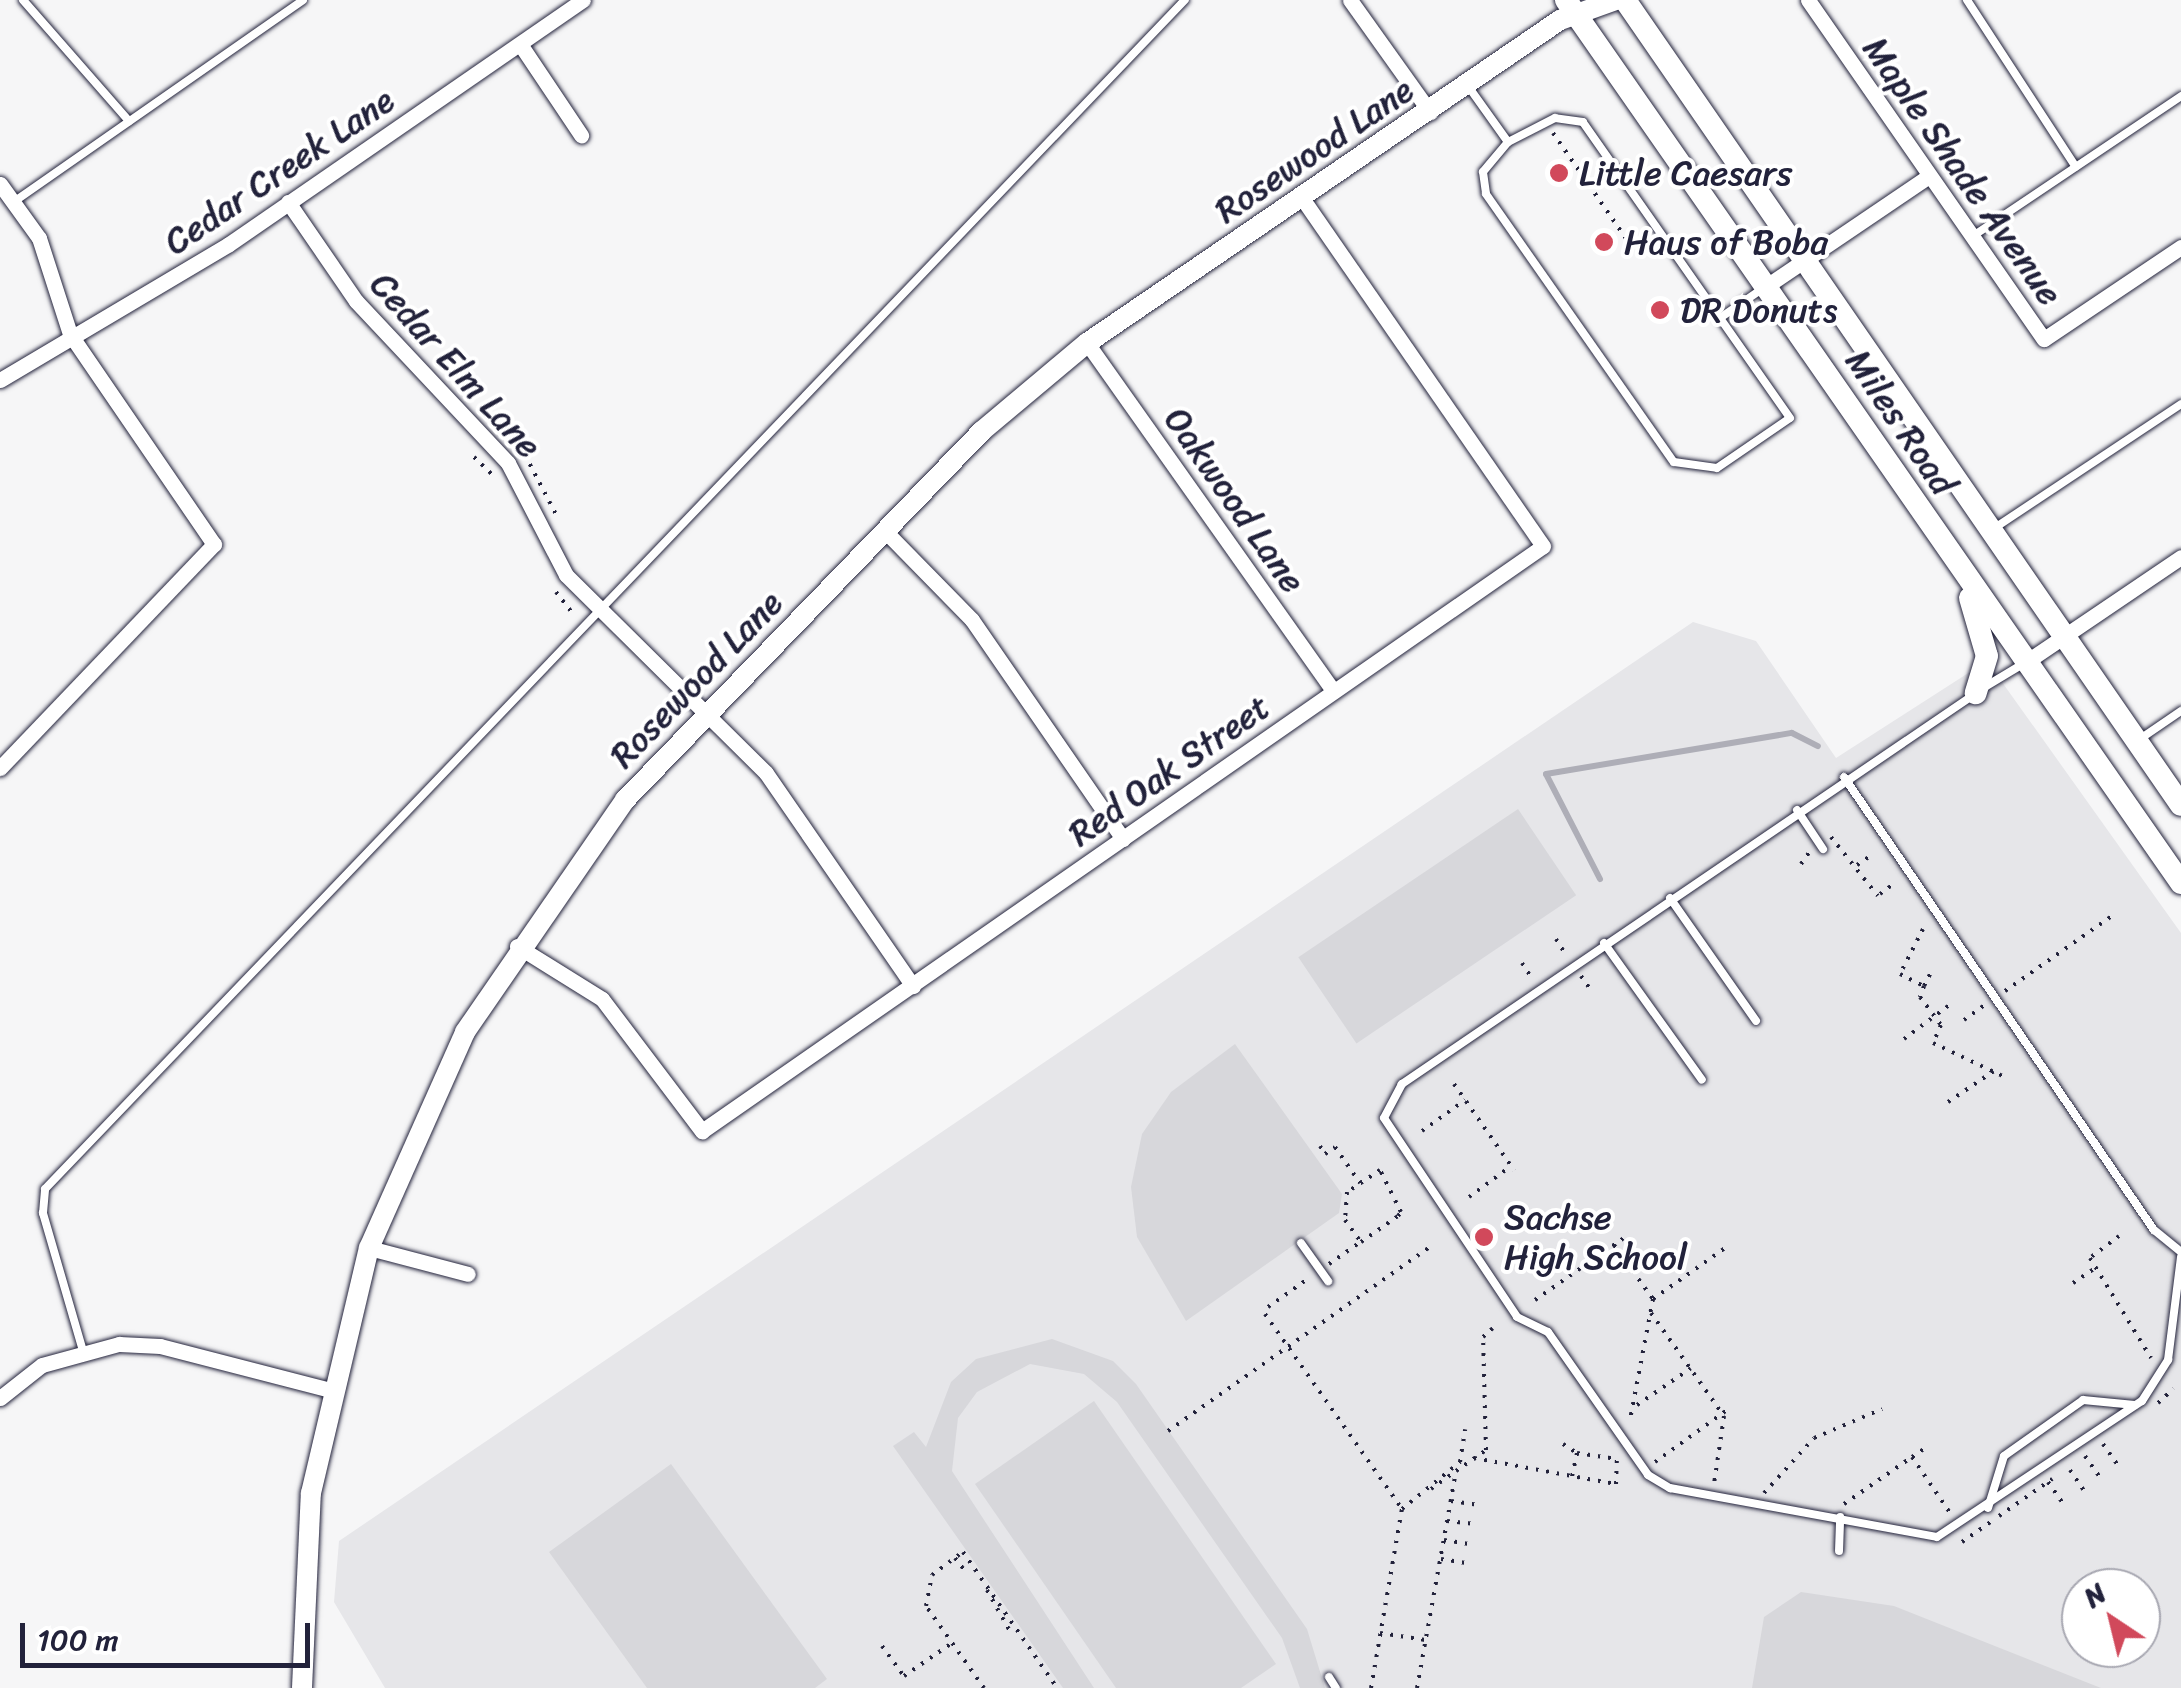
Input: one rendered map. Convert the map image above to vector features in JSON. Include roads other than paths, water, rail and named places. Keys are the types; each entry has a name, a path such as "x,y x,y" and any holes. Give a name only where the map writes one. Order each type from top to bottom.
{"main road":[{"name":"Miles Road","path":"1625,0 2181,805"},
{"name":"Miles Road","path":"1575,4 1765,288 2181,883"},
{"path":"1956,562 1984,632 1976,693"}],"street":[{"name":"Cedar Creek Lane","path":"0,380 288,202 583,0"},
{"path":"1350,0 1430,112"},
{"name":"Rosewood Lane","path":"302,1688 311,1493 330,1390 368,1248 415,1134 517,946 625,800 884,530 1087,343 1304,200 1468,86 1575,4 1616,0"},
{"name":"Maple Shade Avenue","path":"1812,2 2044,339 2181,248"},
{"path":"520,44 581,135"},
{"path":"1765,288 1930,176"},
{"path":"0,184 15,201 53,268 70,334 214,544 0,768"},
{"name":"Red Oak Street","path":"517,946 602,999 702,1131 1543,546 1304,200"},
{"name":"Cedar Elm Lane","path":"288,202 356,301 508,463 549,547 598,612 766,773 913,986"},
{"name":"Oakwood Lane","path":"1087,343 1333,692"},
{"path":"884,530 972,620 1123,839"},
{"path":"2026,662 2181,557"},
{"path":"368,1248 468,1274"},
{"path":"0,1398 42,1365 82,1352 160,1346 330,1390"}],"lane":[{"path":"23,0 129,121"},
{"path":"15,201 303,0"},
{"path":"82,1352 43,1213 45,1189 1185,0"},
{"path":"1967,0 2076,167"},
{"path":"1468,86 1508,142"},
{"path":"1972,236 2181,96"},
{"path":"1545,120 1583,122 1790,418 1717,468 1683,470 1486,194 1483,172 1508,142 1545,120"},
{"path":"1720,318 1765,288"},
{"path":"1992,530 2181,404"},
{"path":"1844,777 2154,1230 2181,1254 2168,1360 2135,1405 1988,1508 1937,1537 1840,1512 1670,1488 1648,1475 1548,1332 1517,1317 1395,1146 1384,1118 1402,1084 1844,777 2026,662"},
{"path":"2136,742 2181,711"},
{"path":"1797,810 1821,847"},
{"path":"1670,898 1756,1021"},
{"path":"1604,943 1702,1080"},
{"path":"1301,1242 1328,1281"},
{"path":"1988,1508 2004,1456 2083,1400 2135,1405"},
{"path":"1839,1551 1840,1512"},
{"path":"1328,1676 1336,1688"}],"waterway":[{"path":"1600,879 1546,774 1792,733 1818,746"}],"place":[{"name":"Little Caesars","path":"1559,173"},
{"name":"Haus of Boba","path":"1604,242"},
{"name":"DR Donuts","path":"1660,310"},
{"name":"Sachse High School","path":"1484,1237"}]}
